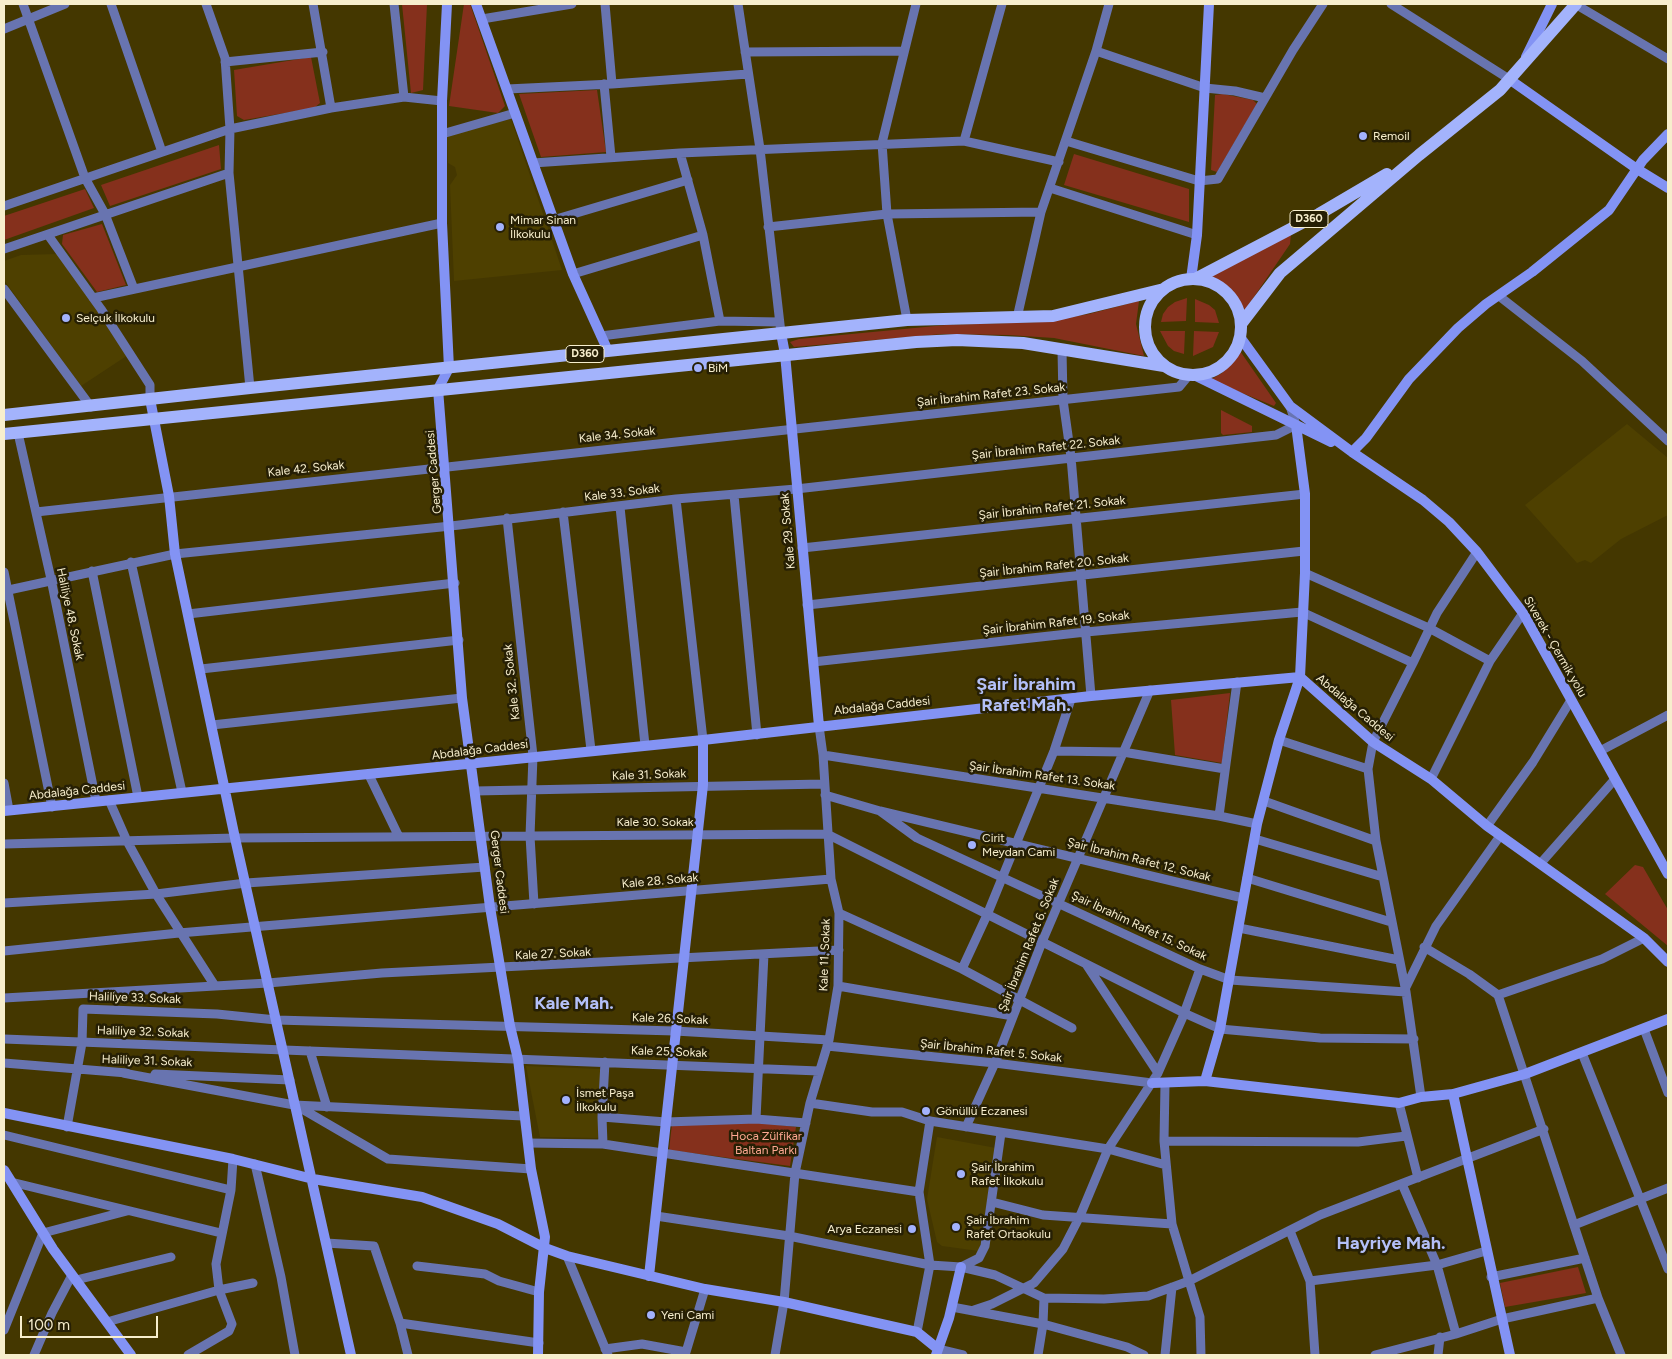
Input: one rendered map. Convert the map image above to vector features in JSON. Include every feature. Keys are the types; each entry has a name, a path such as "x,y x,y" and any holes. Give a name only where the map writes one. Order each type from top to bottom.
{"main road":[{"name":"D360","path":"1241,324 1280,273 1419,154 1500,90 1575,4"},
{"name":"D360","path":"1193,279 1319,214 1419,154"},
{"path":"1193,279 1215,284 1232,298 1238,310 1241,324 1240,338 1236,349 1224,364 1208,373 1193,376 1176,372 1164,366 1152,351 1145,334 1148,308 1164,289 1181,280 1193,279"},
{"name":"D360","path":"4,416 250,388 608,351 780,328 906,320 1053,316 1164,289"},
{"name":"D360","path":"4,434 663,369 785,354 957,340 1023,344 1164,366"}],"street":[{"path":"24,4 85,178 105,214 134,288"},
{"path":"4,29 65,4"},
{"path":"111,4 162,152"},
{"path":"206,4 225,62 230,129 229,173 250,388"},
{"path":"313,4 323,52 331,108"},
{"path":"394,4 404,97"},
{"path":"438,390 449,368 442,223 442,101 447,4"},
{"path":"476,4 573,274 608,351"},
{"path":"482,19 572,4"},
{"path":"605,4 611,157"},
{"path":"601,336 720,321 780,328 760,149 738,4"},
{"path":"906,320 887,214 882,143 916,4"},
{"path":"964,140 1002,4"},
{"path":"1017,318 1041,212 1096,51 1109,4"},
{"path":"1193,279 1209,4"},
{"path":"1066,141 1199,181 1218,179 1323,4"},
{"path":"1391,4 1509,80 1637,169 1668,188"},
{"path":"1523,63 1552,4"},
{"path":"1575,4 1668,59"},
{"path":"745,52 904,51"},
{"path":"1096,51 1205,88 1235,91 1265,98"},
{"path":"225,62 323,52"},
{"path":"507,89 748,74"},
{"path":"4,204 230,129 331,108 404,97 442,101"},
{"path":"442,134 515,113"},
{"path":"1352,452 1366,438 1409,379 1458,328 1609,210 1637,169 1668,134"},
{"path":"533,162 964,140 1059,162"},
{"path":"680,153 703,235 720,321"},
{"path":"4,248 48,235 229,173"},
{"path":"553,220 688,180"},
{"path":"1050,188 1197,235"},
{"path":"768,227 887,214 1041,212"},
{"path":"93,298 442,223"},
{"path":"48,235 93,298 150,385 150,399 169,496 175,554 226,787 235,838 294,1105 313,1179 350,1355"},
{"path":"573,274 703,235"},
{"path":"5,292 91,407"},
{"path":"1499,296 1582,361 1668,441"},
{"name":"Kale 29. Sokak","path":"780,328 785,354 819,726"},
{"name":"Siverek - Çermik yolu","path":"1240,338 1290,406 1352,452 1423,500 1450,522 1478,552 1523,613 1668,874"},
{"path":"1062,350 1063,400 1071,457 1091,696"},
{"name":"Siverek - Çermik yolu","path":"1193,376 1352,452"},
{"name":"Şair İbrahim Rafet 23. Sokak","path":"791,428 1178,387 1193,376"},
{"name":"Gerger Caddesi","path":"438,390 451,526 462,698 490,907 510,1026 518,1059 523,1116 545,1237 539,1292 538,1355"},
{"path":"1205,1081 1220,1028 1230,980 1257,824 1279,740 1300,677 1305,573 1305,494 1296,426 1290,406"},
{"name":"Şair İbrahim Rafet 22. Sokak","path":"796,489 1276,435 1296,426"},
{"name":"Kale 34. Sokak","path":"446,466 791,428"},
{"name":"Haliliye 48. Sokak","path":"18,433 51,579 96,801"},
{"name":"Kale 42. Sokak","path":"36,512 446,466"},
{"name":"Kale 33. Sokak","path":"6,590 175,554 451,526 676,499 796,489"},
{"name":"Şair İbrahim Rafet 21. Sokak","path":"802,548 1305,494"},
{"path":"734,495 757,734"},
{"path":"649,1276 673,1064 682,959 703,785 703,740 676,499"},
{"path":"620,507 645,745"},
{"path":"564,512 591,750"},
{"name":"Kale 32. Sokak","path":"507,518 533,756 530,836 534,904"},
{"name":"Şair İbrahim Rafet 20. Sokak","path":"807,605 1304,552"},
{"path":"1422,1097 1414,1039 1376,841 1368,769 1374,742 1429,628 1478,552"},
{"path":"131,562 182,792"},
{"path":"92,571 138,797"},
{"path":"4,572 6,590 52,807"},
{"path":"1305,573 1429,628 1490,661"},
{"path":"188,614 455,583"},
{"path":"1302,612 1413,663"},
{"name":"Şair İbrahim Rafet 19. Sokak","path":"813,662 1086,632 1302,612"},
{"path":"1431,779 1490,661 1523,613"},
{"path":"201,669 459,640"},
{"name":"Abdalağa Caddesi","path":"7,810 52,807 226,787 368,775 533,756 703,740 1091,696 1300,677 1374,742 1431,779 1486,826 1644,938 1668,962"},
{"path":"1219,816 1237,682"},
{"name":"Şair İbrahim Rafet 6. Sokak","path":"966,1127 995,1063 1042,942 1150,690"},
{"path":"212,725 462,698"},
{"path":"962,969 987,915 1054,751 1071,699"},
{"path":"1486,826 1533,762 1571,700"},
{"path":"1600,751 1668,715"},
{"name":"Kale 11. Sokak","path":"774,1355 784,1302 795,1173 810,1103 828,1043 838,986 839,912 831,879 823,784 823,755 819,726"},
{"path":"1279,740 1368,769"},
{"path":"1054,751 1123,752 1225,769"},
{"name":"Şair İbrahim Rafet 13. Sokak","path":"823,755 1219,816 1257,824"},
{"path":"368,775 399,837"},
{"path":"1540,864 1615,779"},
{"path":"4,783 7,810"},
{"name":"Kale 31. Sokak","path":"475,790 532,791 703,785 823,784"},
{"name":"Şair İbrahim Rafet 12. Sokak","path":"825,795 880,811 1243,898"},
{"path":"109,800 127,841 156,894 179,933 215,986"},
{"path":"1264,801 1376,841"},
{"name":"Şair İbrahim Rafet 15. Sokak","path":"880,811 918,838 1200,968 1230,980 1405,991"},
{"path":"827,834 1184,1013 1220,1028 1320,1038 1414,1039"},
{"name":"Kale 30. Sokak","path":"4,844 235,838 827,834"},
{"path":"1405,991 1424,947 1436,926 1500,836"},
{"path":"1255,839 1383,878"},
{"path":"4,903 156,894 246,883 485,867"},
{"path":"1247,878 1391,922"},
{"name":"Kale 28. Sokak","path":"4,951 179,933 831,879"},
{"path":"839,912 962,969 1072,1028"},
{"path":"1239,928 1399,960"},
{"path":"1498,995 1602,959 1644,938"},
{"path":"1424,947 1469,974 1498,995 1544,1129 1598,1298 1621,1355"},
{"name":"Kale 27. Sokak","path":"4,998 268,983 382,973 501,969 839,950"},
{"path":"756,1119 764,954"},
{"path":"1086,963 1158,1073"},
{"path":"974,1310 992,1304 1034,1283 1063,1249 1080,1216 1108,1149 1158,1073 1184,1013 1200,968"},
{"path":"838,986 1013,1016"},
{"path":"82,994 83,1008"},
{"name":"Haliliye 33. Sokak","path":"68,1127 82,1043 83,1008 217,1014 276,1020 510,1026"},
{"path":"1152,1083 1205,1081 1399,1103 1422,1097 1453,1094 1525,1074 1668,1019"},
{"name":"Kale 26. Sokak","path":"510,1026 675,1031 760,1036 828,1043"},
{"path":"1644,1028 1668,1093"},
{"name":"Haliliye 32. Sokak","path":"4,1040 310,1051"},
{"name":"Şair İbrahim Rafet 5. Sokak","path":"828,1043 1152,1083"},
{"path":"310,1051 327,1107"},
{"name":"Kale 25. Sokak","path":"310,1051 819,1071"},
{"path":"1582,1053 1668,1269"},
{"path":"603,1144 602,1117 605,1062"},
{"name":"Haliliye 31. Sokak","path":"4,1063 78,1071 290,1080"},
{"path":"123,1073 294,1105 523,1116"},
{"path":"1165,1084 1164,1141 1172,1224 1200,1317 1201,1355"},
{"path":"1453,1094 1510,1355"},
{"path":"810,1103 872,1112 902,1112 930,1121 1108,1149 1166,1165"},
{"path":"1399,1103 1418,1178"},
{"path":"294,1105 388,1159 532,1169"},
{"path":"4,1113 233,1159 313,1179 422,1197 498,1224 545,1248 567,1256 705,1290 784,1302 917,1332 937,1352 963,1355"},
{"path":"602,1117 666,1122 756,1119 806,1123"},
{"path":"917,1332 930,1265 919,1192 930,1121"},
{"path":"656,1216 789,1236 930,1265 961,1267 995,1275 1044,1298 1104,1299 1148,1296 1189,1281 1320,1215 1544,1129"},
{"path":"961,1267 979,1258 985,1246 1001,1133"},
{"path":"4,1135 230,1190"},
{"path":"1164,1141 1358,1142 1406,1136"},
{"path":"528,1143 603,1144 919,1192"},
{"path":"188,1355 229,1331 232,1324 219,1290 216,1264 230,1190 233,1159"},
{"path":"255,1164 281,1277 295,1355"},
{"path":"4,1170 43,1233 131,1355"},
{"path":"11,1182 221,1233"},
{"path":"1402,1184 1438,1265 1456,1334"},
{"path":"1574,1225 1668,1188"},
{"path":"992,1202 1043,1215 1080,1216 1172,1224"},
{"path":"43,1233 129,1210"},
{"path":"1290,1230 1310,1281 1316,1355"},
{"path":"4,1330 43,1233"},
{"path":"326,1243 374,1246 400,1323 408,1355"},
{"path":"1310,1281 1438,1265 1486,1250"},
{"path":"567,1256 607,1352 642,1344 686,1354 705,1290"},
{"path":"34,1355 52,1312 74,1277 171,1257"},
{"path":"1492,1277 1585,1258"},
{"path":"417,1266 485,1274 499,1281 539,1292"},
{"path":"937,1352 952,1307 961,1267"},
{"path":"107,1322 219,1290 253,1283"},
{"path":"1164,1355 1172,1287"},
{"path":"1038,1355 1043,1324 1044,1298"},
{"path":"1375,1355 1456,1334 1502,1319 1598,1298"},
{"path":"952,1307 1043,1324 1127,1347 1144,1355"},
{"path":"400,1323 539,1343"},
{"path":"1438,1355 1440,1338"}],"shaded area":[{"name":"Mimar Sinan İlkokulu","path":"511,119 562,270 454,281 450,185 457,175 455,167 448,163 447,136"},
{"name":"Selçuk İlkokulu","path":"58,254 128,355 81,386 4,280 4,261 21,255"},
{"path":"1627,424 1668,458 1668,515 1621,539 1591,563 1585,560 1577,563 1525,505"},
{"name":"İsmet Paşa İlkokulu","path":"526,1066 601,1069 598,1138 540,1137"},
{"name":"Şair İbrahim Rafet İlkokulu","path":"937,1137 996,1148 979,1251 942,1246 937,1242 927,1199"}],"green space":[{"path":"402,4 427,4 423,90 411,93"},
{"path":"464,4 470,4 505,106 498,113 449,106"},
{"path":"311,57 320,103 314,108 244,120 237,116 234,70"},
{"path":"597,90 606,152 541,157 519,94"},
{"path":"1223,94 1253,100 1257,104 1217,172 1211,170 1215,95"},
{"path":"219,145 221,169 110,206 101,185"},
{"path":"1074,154 1189,189 1189,222 1064,185"},
{"path":"85,189 94,208 4,240 4,216"},
{"path":"102,224 126,285 97,292 62,244 63,235"},
{"path":"1291,234 1290,244 1245,310 1229,287 1210,275"},
{"path":"1187,298 1186,321 1161,322 1163,314 1168,307 1175,302"},
{"path":"1195,299 1215,310 1219,323 1195,322"},
{"path":"1139,301 1136,324 1144,356 1054,338 1008,335 943,334 794,347 790,342 799,339 946,325 1043,322 1089,314"},
{"path":"1160,331 1185,331 1184,354 1174,351 1168,346"},
{"path":"1194,331 1219,332 1213,347 1193,356"},
{"path":"1240,351 1276,403 1274,406 1210,380 1222,373"},
{"path":"1221,410 1252,426 1252,432 1223,435 1221,433"},
{"path":"1230,693 1222,763 1175,755 1171,700"},
{"path":"1635,865 1643,867 1668,910 1668,946 1605,894"},
{"name":"Hoca Zülfikar Baltan Parkı","path":"755,1122 796,1127 790,1166 669,1150 672,1124"},
{"path":"1578,1267 1586,1293 1505,1307 1500,1283"}],"place":[{"name":"Remoil","path":"1363,136"},
{"name":"Mimar Sinan İlkokulu","path":"500,227"},
{"name":"Selçuk İlkokulu","path":"66,318"},
{"name":"BiM","path":"698,368"},
{"name":"Cirit Meydan Cami","path":"972,845"},
{"name":"İsmet Paşa İlkokulu","path":"566,1100"},
{"name":"Gönüllü Eczanesi","path":"926,1111"},
{"name":"Şair İbrahim Rafet İlkokulu","path":"961,1174"},
{"name":"Şair İbrahim Rafet Ortaokulu","path":"956,1227"},
{"name":"Arya Eczanesi","path":"912,1229"},
{"name":"Yeni Cami","path":"651,1315"}],"district":[{"name":"Şair İbrahim Rafet Mah.","path":"1026,695"},
{"name":"Kale Mah.","path":"574,1004"},
{"name":"Hayriye Mah.","path":"1391,1244"}]}
